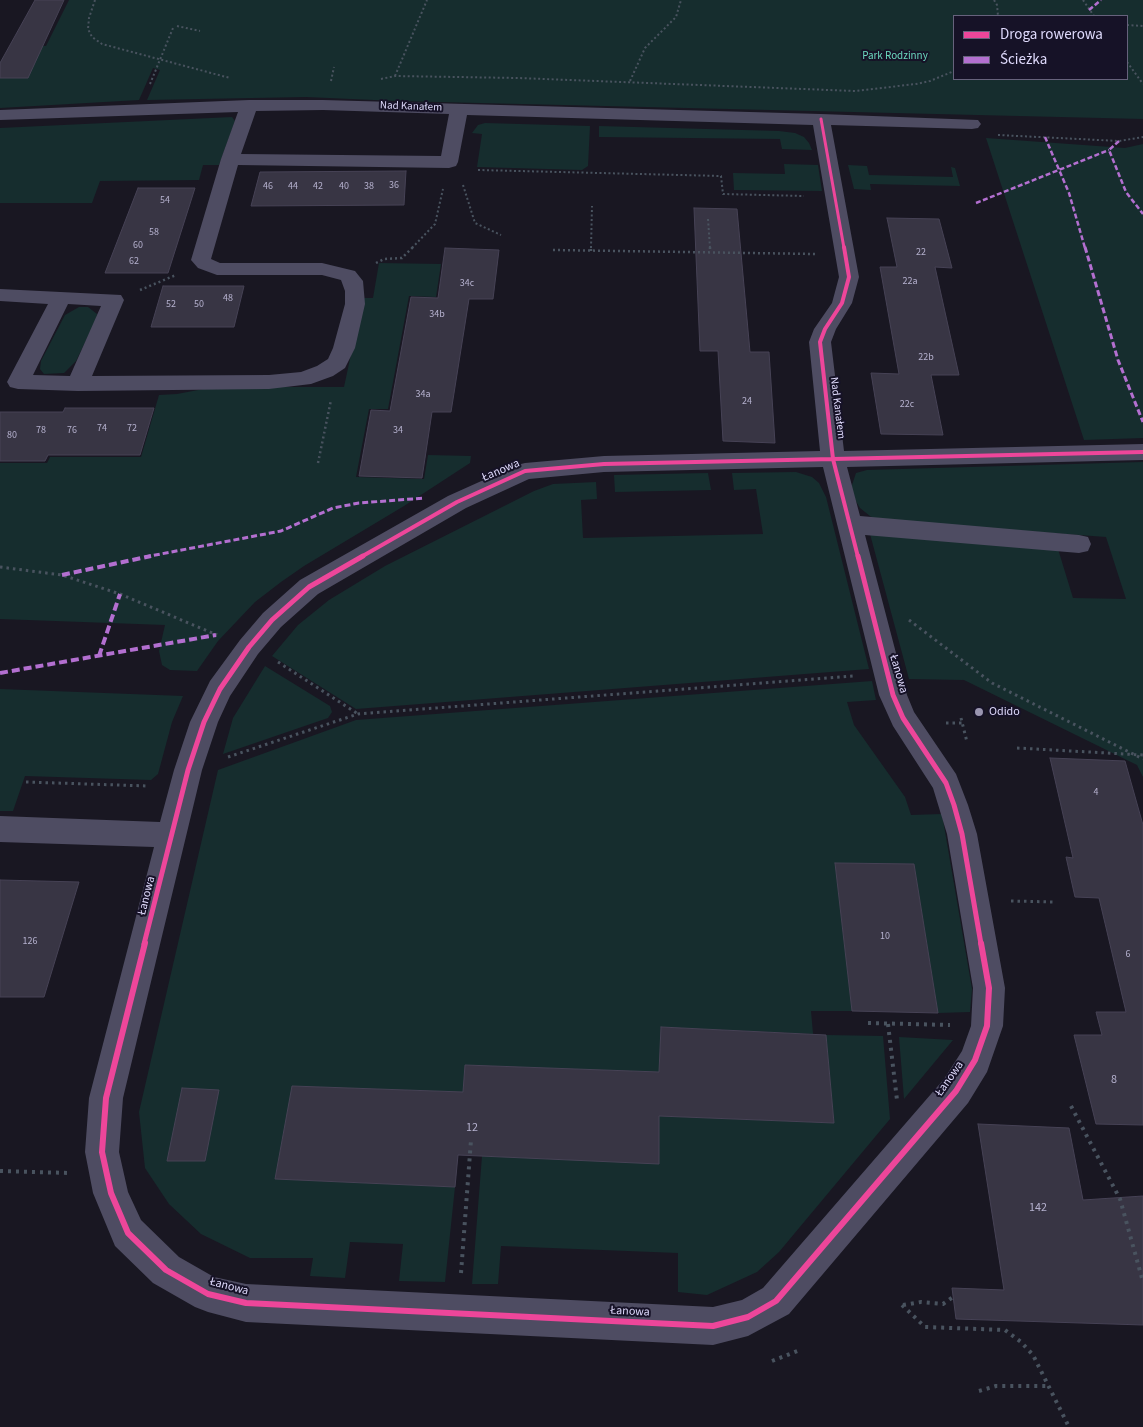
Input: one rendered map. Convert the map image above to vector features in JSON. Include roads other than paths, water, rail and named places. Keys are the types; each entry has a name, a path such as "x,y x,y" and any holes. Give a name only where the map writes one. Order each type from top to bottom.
{"street":[{"name":"Nad Kanałem","path":"0,115 249,105 459,109 972,124"},
{"path":"62,298 18,382 78,384 269,382 303,379 325,371 337,363 344,348 354,304 355,291 353,281 348,275 322,269 217,269 205,264 201,260 230,159 249,105"},
{"path":"230,159 451,167 459,109"},
{"name":"Nad Kanałem","path":"821,119 849,277 846,290 820,342 833,459"},
{"path":"0,295 114,300 78,384"},
{"path":"833,459 1143,452"},
{"name":"Łanowa","path":"833,459 888,676 903,718 946,783 962,834 989,988 986,1026 974,1060 956,1092 776,1301 748,1317 713,1326 246,1303 208,1294 166,1270 128,1233 111,1193 102,1152 106,1098 188,770 204,722 220,689 249,647 272,620 309,587 457,502 525,471 604,464 833,459"},
{"path":"849,524 946,534 1079,544"},
{"path":"0,829 172,835"}],"place":[{"name":"Odido","path":"979,712"}],"park label":[{"name":"Park Rodzinny","path":"895,57"}]}
